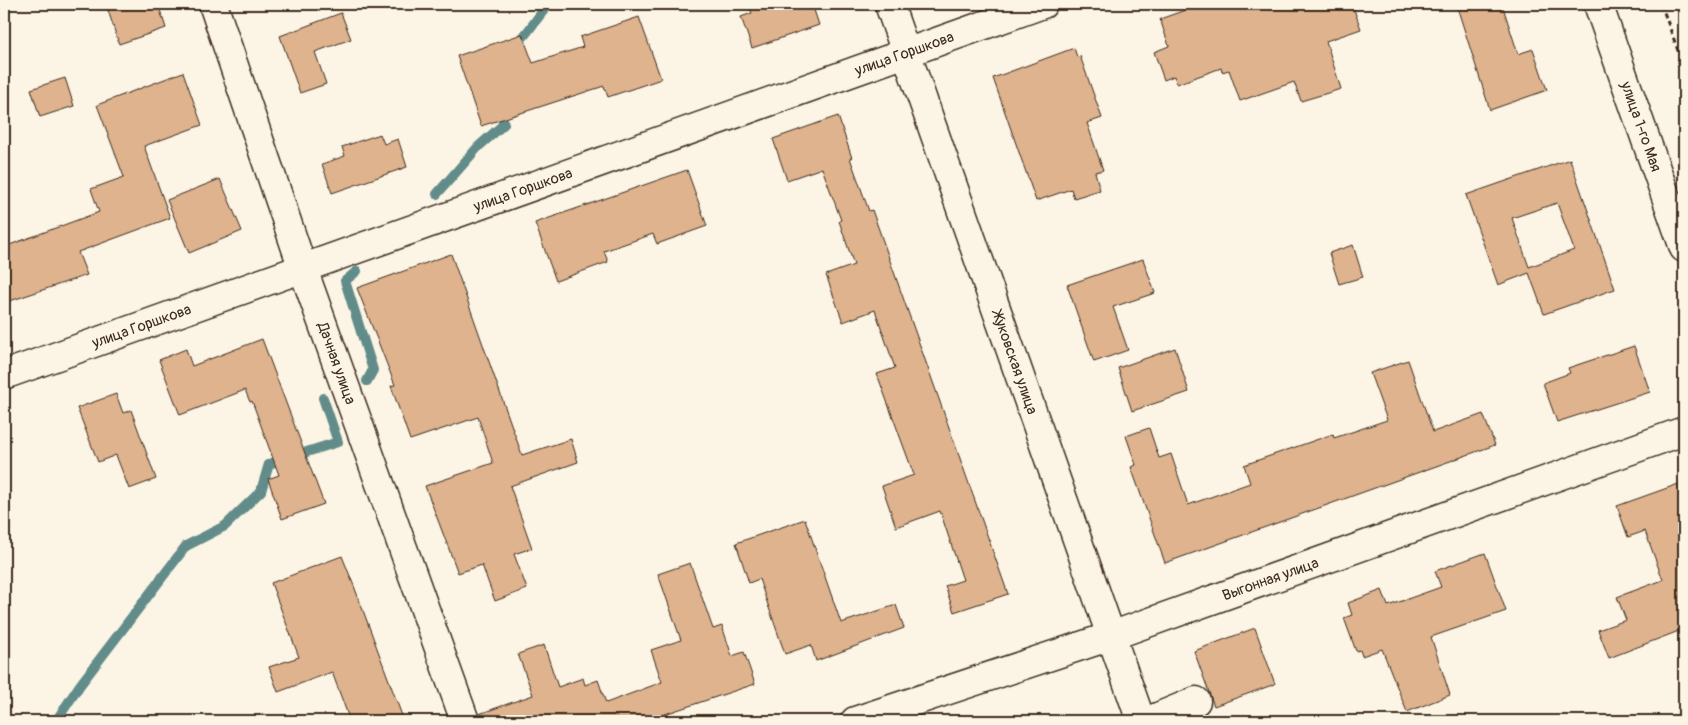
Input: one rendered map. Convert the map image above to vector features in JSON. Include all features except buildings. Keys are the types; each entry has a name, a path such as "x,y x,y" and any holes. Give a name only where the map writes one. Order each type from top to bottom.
{"street":[{"name":"Дачная улица","path":"213,4 303,269 466,721"},
{"name":"Жуковская улица","path":"889,4 1141,721"},
{"name":"улица Горшкова","path":"4,375 1043,4"},
{"name":"улица 1-го Мая","path":"1598,4 1684,248"},
{"name":"Выгонная улица","path":"855,721 1111,636 1684,431"},
{"path":"1148,721 1196,701"}],"path":[{"path":"1661,4 1684,67"}],"waterway":[{"path":"514,47 549,4"},
{"path":"437,194 478,147 504,124 499,108"},
{"path":"357,271 345,281 373,370 367,381"},
{"path":"56,721 80,685 186,546 225,526 261,491 269,464 338,442 323,398"}]}
